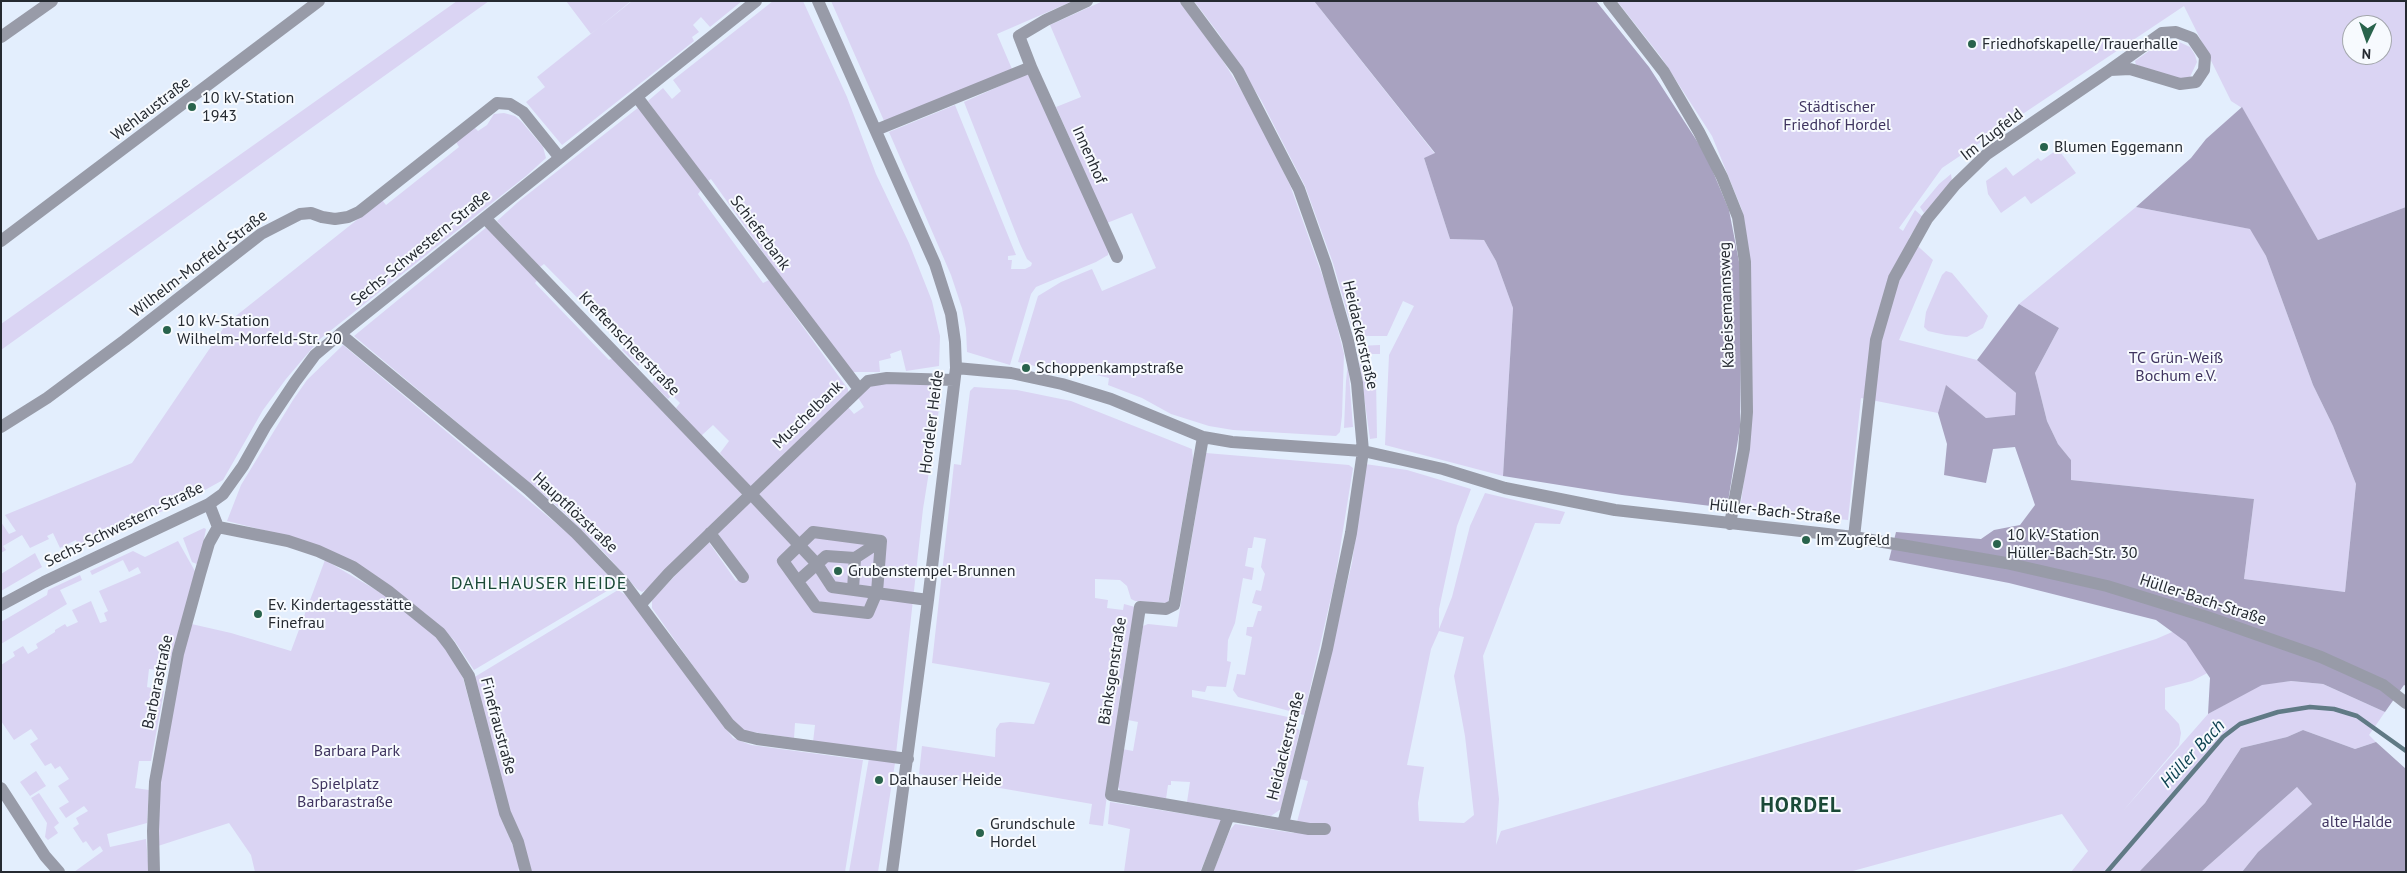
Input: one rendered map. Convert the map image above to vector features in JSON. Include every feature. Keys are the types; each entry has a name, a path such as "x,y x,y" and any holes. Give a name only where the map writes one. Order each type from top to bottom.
{"street":[{"path":"1,37 52,1"},
{"name":"Wehlaustraße","path":"1,241 319,1"},
{"name":"Sechs-Schwestern-Straße","path":"1,605 44,582 209,504 223,494 243,466 294,382 315,356 756,1"},
{"name":"Hordeler Heide","path":"818,1 944,287 954,333 955,374 908,759 892,872"},
{"name":"Innenhof","path":"1087,1 1046,20 1020,36 1031,67 1117,256"},
{"name":"Heidackerstraße","path":"1186,1 1238,72 1300,189 1326,265 1352,356 1357,383 1363,451 1351,533 1337,604 1283,824"},
{"name":"Kabeisemannsweg","path":"1609,1 1664,72 1718,169 1738,217 1745,262 1747,412 1744,449 1730,524"},
{"name":"Im Zugfeld","path":"1854,537 1876,340 1894,278 1918,233 1955,185 1987,154 2162,33 2176,32 2192,38 2205,57 2204,70 2196,82 2180,84 2130,69 2110,70"},
{"path":"876,130 1031,67"},
{"name":"Schieferbank","path":"637,97 859,389"},
{"name":"Wilhelm-Morfeld-Straße","path":"1,428 47,398 125,340 261,234 300,214 310,213 322,218 335,219 348,217 359,212 497,103 510,104 523,112 560,158"},
{"name":"Kreftenscheerstraße","path":"485,218 800,544 817,564 832,587 846,588"},
{"name":"Hauptflözstraße","path":"340,334 528,489 576,532 641,604 729,724 740,735 757,740 908,759"},
{"path":"955,374 1011,374 1062,384 1112,399 1202,437 1232,442 1363,451"},
{"name":"Muschelbank","path":"641,604 669,573 868,381 955,374"},
{"name":"Bänksgenstraße","path":"1202,437 1174,605 1166,610 1140,607 1111,796 1229,815"},
{"name":"Hüller-Bach-Straße","path":"1363,451 1443,469 1505,488 1615,510 1854,537 2006,563 2107,586 2207,617 2322,657 2383,685 2406,703"},
{"path":"209,504 218,527"},
{"name":"Barbarastraße","path":"154,872 152,830 155,782 172,682 200,574 210,543 218,527"},
{"name":"Finefraustraße","path":"218,527 288,541 318,551 353,567 388,591 440,633 469,676 505,812 518,842 526,872"},
{"path":"813,532 881,540 877,592 868,613 816,607 783,561 813,532"},
{"path":"710,533 743,578"},
{"path":"832,556 833,534"},
{"path":"798,581 826,556 854,558 881,540"},
{"path":"838,610 854,558"},
{"path":"846,588 928,600"},
{"path":"1,788 46,856 59,872"},
{"path":"1207,872 1229,815 1309,829 1325,829"}],"green space":[{"path":"457,1 489,1 1,350 1,324"},
{"path":"566,1 631,1 591,34"},
{"path":"632,1 742,1 710,27 701,17 693,25 699,32 692,37 694,41 562,145 526,102 545,87 537,77"},
{"path":"773,1 803,1 847,97 876,174 909,243 932,301 940,336 939,366 906,371 901,350 890,354 891,358 879,361 880,372 852,372 802,307 711,179 706,182 648,101 663,88 672,99 681,91 673,80"},
{"path":"831,1 1073,1 997,34 1012,69 885,123"},
{"path":"1103,1 1179,1 1220,56 1251,106 1290,185 1334,314 1344,354 1342,416 1340,432 1336,436 1233,430 1209,426 1171,414 1142,398 1108,385 1109,378 1066,368 1064,373 1018,362 1038,296 1061,282 1092,269 1102,291 1156,268 1132,213 1107,223 1056,107 1081,97 1050,25"},
{"path":"1194,1 1314,1 1435,154 1424,158 1450,239 1484,240 1496,261 1513,308 1503,476 1385,445 1389,355 1414,306 1403,301 1387,336 1354,336 1333,263 1305,186 1261,100 1219,34"},
{"path":"1314,1 1596,1 1649,67 1706,155 1729,210 1740,267 1741,347 1740,427 1727,508 1622,495 1503,476 1513,308 1496,261 1484,240 1450,239 1424,158 1435,153"},
{"name":"Städtischer Friedhof Hordel","path":"1617,1 2406,1 2406,207 2318,240 2242,108 2231,101 2184,6 1942,168 1899,228 1903,231 1915,210 1923,217 1909,238 1933,260 1899,340 1977,360 2016,393 2016,416 1986,418 1946,386 1938,413 1861,398 1848,520 1740,510 1748,450 1750,272 1742,210 1712,136 1661,57"},
{"path":"2164,40 2177,41 2190,47 2197,62 2190,77 2181,79 2136,65 2135,61"},
{"path":"1027,74 1108,247 1108,255 1096,262 1036,287 1031,294 1010,365 967,352 966,329 962,308 951,275 889,132 955,105 1016,255 1008,256 1008,260 1012,260 1011,269 1025,269 1031,266 1032,263 1027,259 1020,244 964,102"},
{"path":"639,107 701,190 698,194 763,283 769,280 848,389 848,392 752,487 748,486 720,453 729,441 713,425 701,436 676,408 680,403 672,395 668,399 652,383 662,370 657,364 649,357 638,366 622,350 625,346 544,264 540,267 497,221 518,202"},
{"path":"2242,107 2318,240 2406,207 2406,686 2404,685 2385,712 2323,684 2291,681 2262,685 2208,714 2210,678 2186,642 2156,620 2009,583 1889,560 1896,532 1981,539 1994,530 2020,525 2035,505 2015,447 1993,449 1986,483 1944,475 1947,444 1938,413 1946,385 1986,418 2015,415 2016,393 1977,360 2019,304 2059,328 2035,373 2047,421 2058,444 2071,460 2071,480 2254,499 2244,579 2345,592 2356,484 2333,426 2313,385 2266,256 2250,229 2136,207 2191,158 2206,139"},
{"path":"504,113 515,116 521,121 543,147 546,158 526,176 320,339 263,410 223,480 176,506 130,524 112,533 113,535 80,549 76,540 60,548 53,533 47,536 49,539 30,548 22,535 3,546 6,550 1,553 1,522 9,534 16,531 5,515 132,463 227,323 382,200 386,205 459,147 456,142 474,127 478,131 487,125 494,114"},
{"path":"2058,149 2076,173 2031,204 2025,196 2001,213 1988,194 1986,181 2006,167 2013,176 2038,158 2041,161"},
{"path":"1951,174 1952,181 1924,213 1920,207 1939,184"},
{"name":"TC Grün-Weiß Bochum e.V.","path":"2136,207 2251,229 2266,256 2313,385 2333,426 2356,484 2345,592 2244,579 2254,499 2071,480 2071,460 2058,444 2047,421 2035,373 2059,328 2019,304"},
{"path":"488,226 538,279 535,283 609,360 614,357 742,494 642,592 558,507 354,336"},
{"path":"1946,271 1952,273 1988,316 1983,328 1967,337 1928,331 1924,327 1926,312 1942,275"},
{"path":"343,345 570,535 617,585 474,670 454,640 425,613 283,535 227,521 241,485 293,400 307,380"},
{"path":"1380,345 1380,354 1367,354 1366,377 1376,378 1377,438 1370,439 1357,346"},
{"path":"1348,362 1353,427 1344,428 1346,381"},
{"path":"939,383 941,397 923,509 896,754 813,742 815,725 795,723 794,738 745,731 738,726 721,705 652,608 652,600 708,541 736,581 743,577 718,533 848,407 854,414 864,407 857,396 872,384"},
{"path":"974,387 1017,390 1071,401 1192,449 1193,459 1168,603 1135,601 1131,599 1127,586 1120,580 1095,579 1095,598 1108,600 1107,608 1123,610 1124,604 1135,607 1120,695 1103,826 1089,824 1092,804 919,774 922,746 995,757 996,729 1000,723 1034,724 1050,683 932,663 954,464 961,465 970,391"},
{"path":"1206,453 1349,465 1353,468 1335,580 1304,715 1238,697 1233,690 1237,674 1245,675 1252,637 1246,635 1247,627 1253,627 1258,611 1261,611 1262,606 1252,603 1256,590 1261,591 1265,574 1261,567 1266,539 1254,537 1252,548 1248,548 1245,566 1254,568 1252,580 1243,578 1235,623 1228,640 1227,661 1231,662 1226,687 1207,686 1205,692 1192,690 1192,697 1293,718 1290,727 1300,730 1281,809 1271,816 1187,802 1190,782 1171,781 1171,785 1168,785 1166,799 1120,790 1117,785 1122,749 1133,751 1138,722 1128,720 1143,626 1148,624 1177,627"},
{"path":"1365,464 1407,470 1471,489 1457,526 1439,609 1439,629 1452,597 1470,526 1485,493 1565,512 1560,524 1535,523 1483,656 1499,799 1496,845 1501,831 2066,667 2156,639 2207,617 2217,668 2192,681 2165,688 2165,709 2179,724 2181,733 2179,745 2123,811 2208,714 2262,684 2291,681 2323,684 2385,712 2369,735 2376,742 2355,749 2303,730 2287,737 2241,748 2205,803 2139,872 2071,872 2088,851 2062,814 1849,872 1213,872 1230,830 1235,824 1294,833 1308,781 1300,779 1352,563","holes":["1439,631 1464,637 1454,676 1465,736 1474,815 1464,823 1419,821 1418,803 1424,767 1407,765 1431,649"]},
{"path":"204,528 206,529 199,565 192,562 183,538"},
{"path":"178,541 196,573 167,671 149,669 147,687 164,691 151,761 139,761 135,788 149,790 147,823 107,834 110,847 146,839 149,872 74,872 103,851 100,846 93,851 86,841 83,843 73,828 79,824 76,818 88,811 84,806 66,818 59,808 69,802 58,786 69,779 60,766 55,769 51,763 45,766 30,744 38,739 31,729 14,740 1,721 1,665 15,656 13,652 23,646 28,654 38,648 36,644 55,632 55,630 65,624 67,627 78,622 72,610 91,601 100,623 107,621 104,613 108,611 99,591 141,573 138,567 129,572 123,560 92,575 90,571 133,551 145,557"},
{"path":"35,553 42,567 1,591 1,574"},
{"name":"Barbara Park","path":"325,560 388,597 435,635 444,646 463,678 497,805 520,865 518,872 255,872 251,855 229,823 158,846 159,782 187,623 231,633 291,651"},
{"path":"80,575 82,580 60,590 67,604 1,644 1,622 47,595 48,590"},
{"path":"618,590 627,596 733,738 751,745 863,760 845,872 532,872 506,805 473,678"},
{"name":"alte Halde","path":"2303,730 2355,749 2376,742 2406,769 2406,872 2242,872 2258,852 2312,804 2297,787 2201,872 2139,872 2205,803 2241,748 2287,737"},
{"path":"869,758 895,763 878,872 849,872"},
{"path":"36,771 46,786 30,796 20,782"},
{"path":"2297,787 2312,804 2258,852 2242,872 2201,872"},
{"path":"39,793 59,823 54,827 58,833 48,840 45,837 47,823 31,798"},
{"path":"1110,802 1222,820 1200,872 1124,872 1130,829 1108,824"}],"waterway":[{"name":"Hüller Bach","path":"2107,872 2223,737 2240,724 2278,712 2310,707 2334,709 2357,716 2406,751"}],"place":[{"name":"Friedhofskapelle/Trauerhalle","path":"1972,44"},
{"name":"10 kV-Station 1943","path":"192,107"},
{"name":"Blumen Eggemann","path":"2044,147"},
{"name":"10 kV-Station Wilhelm-Morfeld-Str. 20","path":"167,330"},
{"name":"Schoppenkampstraße","path":"1026,368"},
{"name":"Im Zugfeld","path":"1806,540"},
{"name":"10 kV-Station Hüller-Bach-Str. 30","path":"1997,544"},
{"name":"Grubenstempel-Brunnen","path":"838,571"},
{"name":"Ev. Kindertagesstätte Finefrau","path":"258,614"},
{"name":"Dalhauser Heide","path":"879,780"},
{"name":"Grundschule Hordel","path":"980,833"}],"district":[{"name":"DAHLHAUSER HEIDE","path":"539,584"},
{"name":"HORDEL","path":"1801,806"}],"park label":[{"name":"Spielplatz Barbarastraße","path":"345,793"}]}
